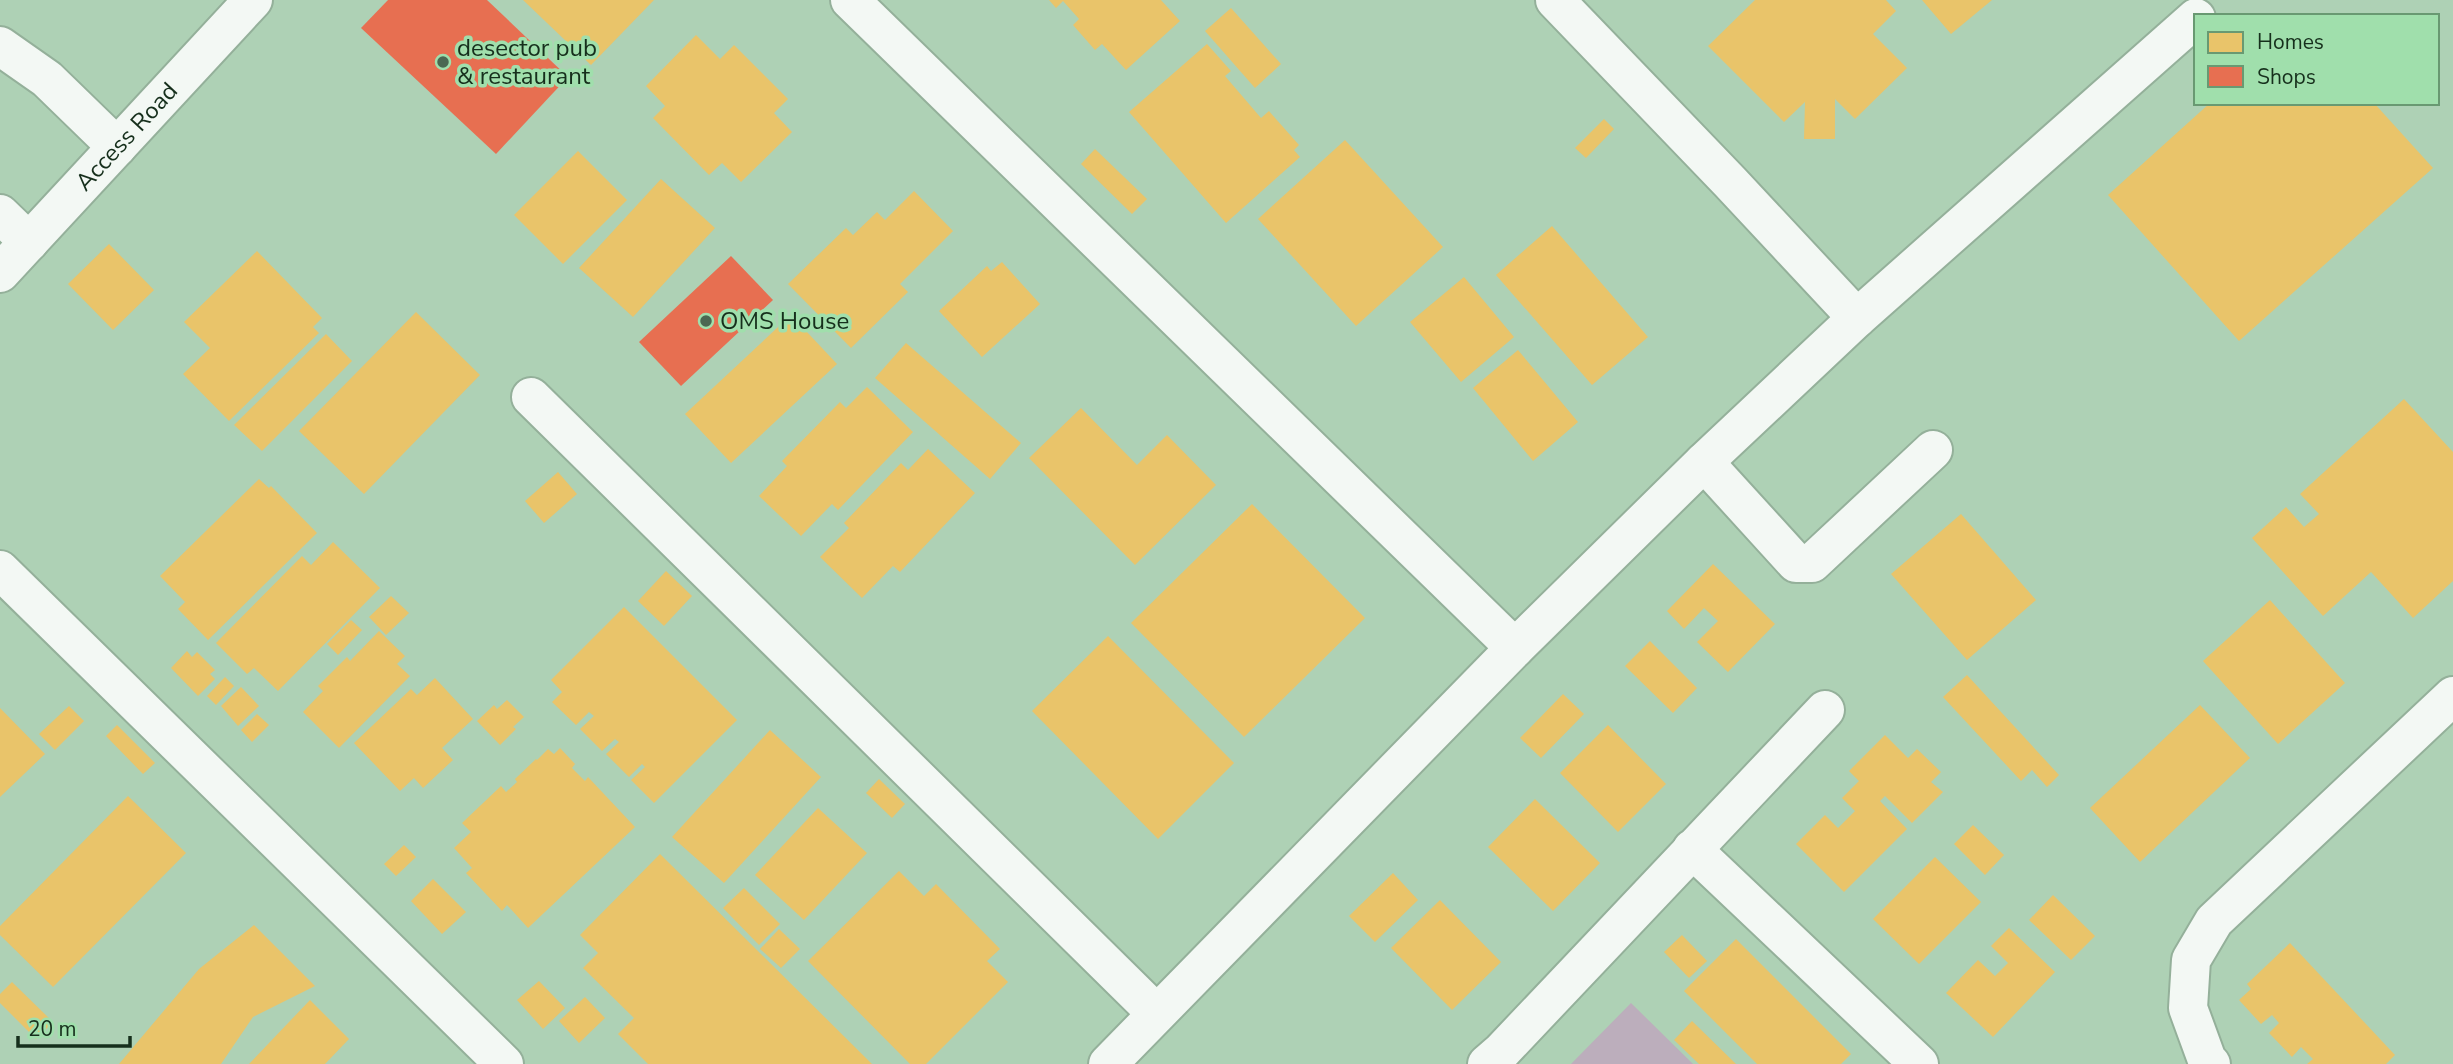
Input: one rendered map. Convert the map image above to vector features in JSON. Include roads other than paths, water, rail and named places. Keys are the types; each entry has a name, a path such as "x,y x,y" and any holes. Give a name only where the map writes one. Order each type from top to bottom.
{"street":[{"name":"Access Road","path":"0,273 253,0"},
{"path":"850,0 1515,648"},
{"path":"1556,0 1857,318"},
{"path":"2200,14 2216,0"},
{"path":"1108,1064 1515,648 1704,462 1857,318 2194,20"},
{"path":"0,46 47,79 117,147"},
{"path":"0,214 29,242"},
{"path":"531,397 1157,1013"},
{"path":"1704,462 1796,563 1812,563 1933,450"},
{"path":"0,569 504,1064"},
{"path":"2211,1064 2207,1060 2188,1007 2191,960 2214,921 2453,696"},
{"path":"1487,1064 1825,710"},
{"path":"1692,849 1919,1064"}],"place":[{"name":"desector pub & restaurant","path":"443,62"},
{"name":"OMS House","path":"706,321"}]}
